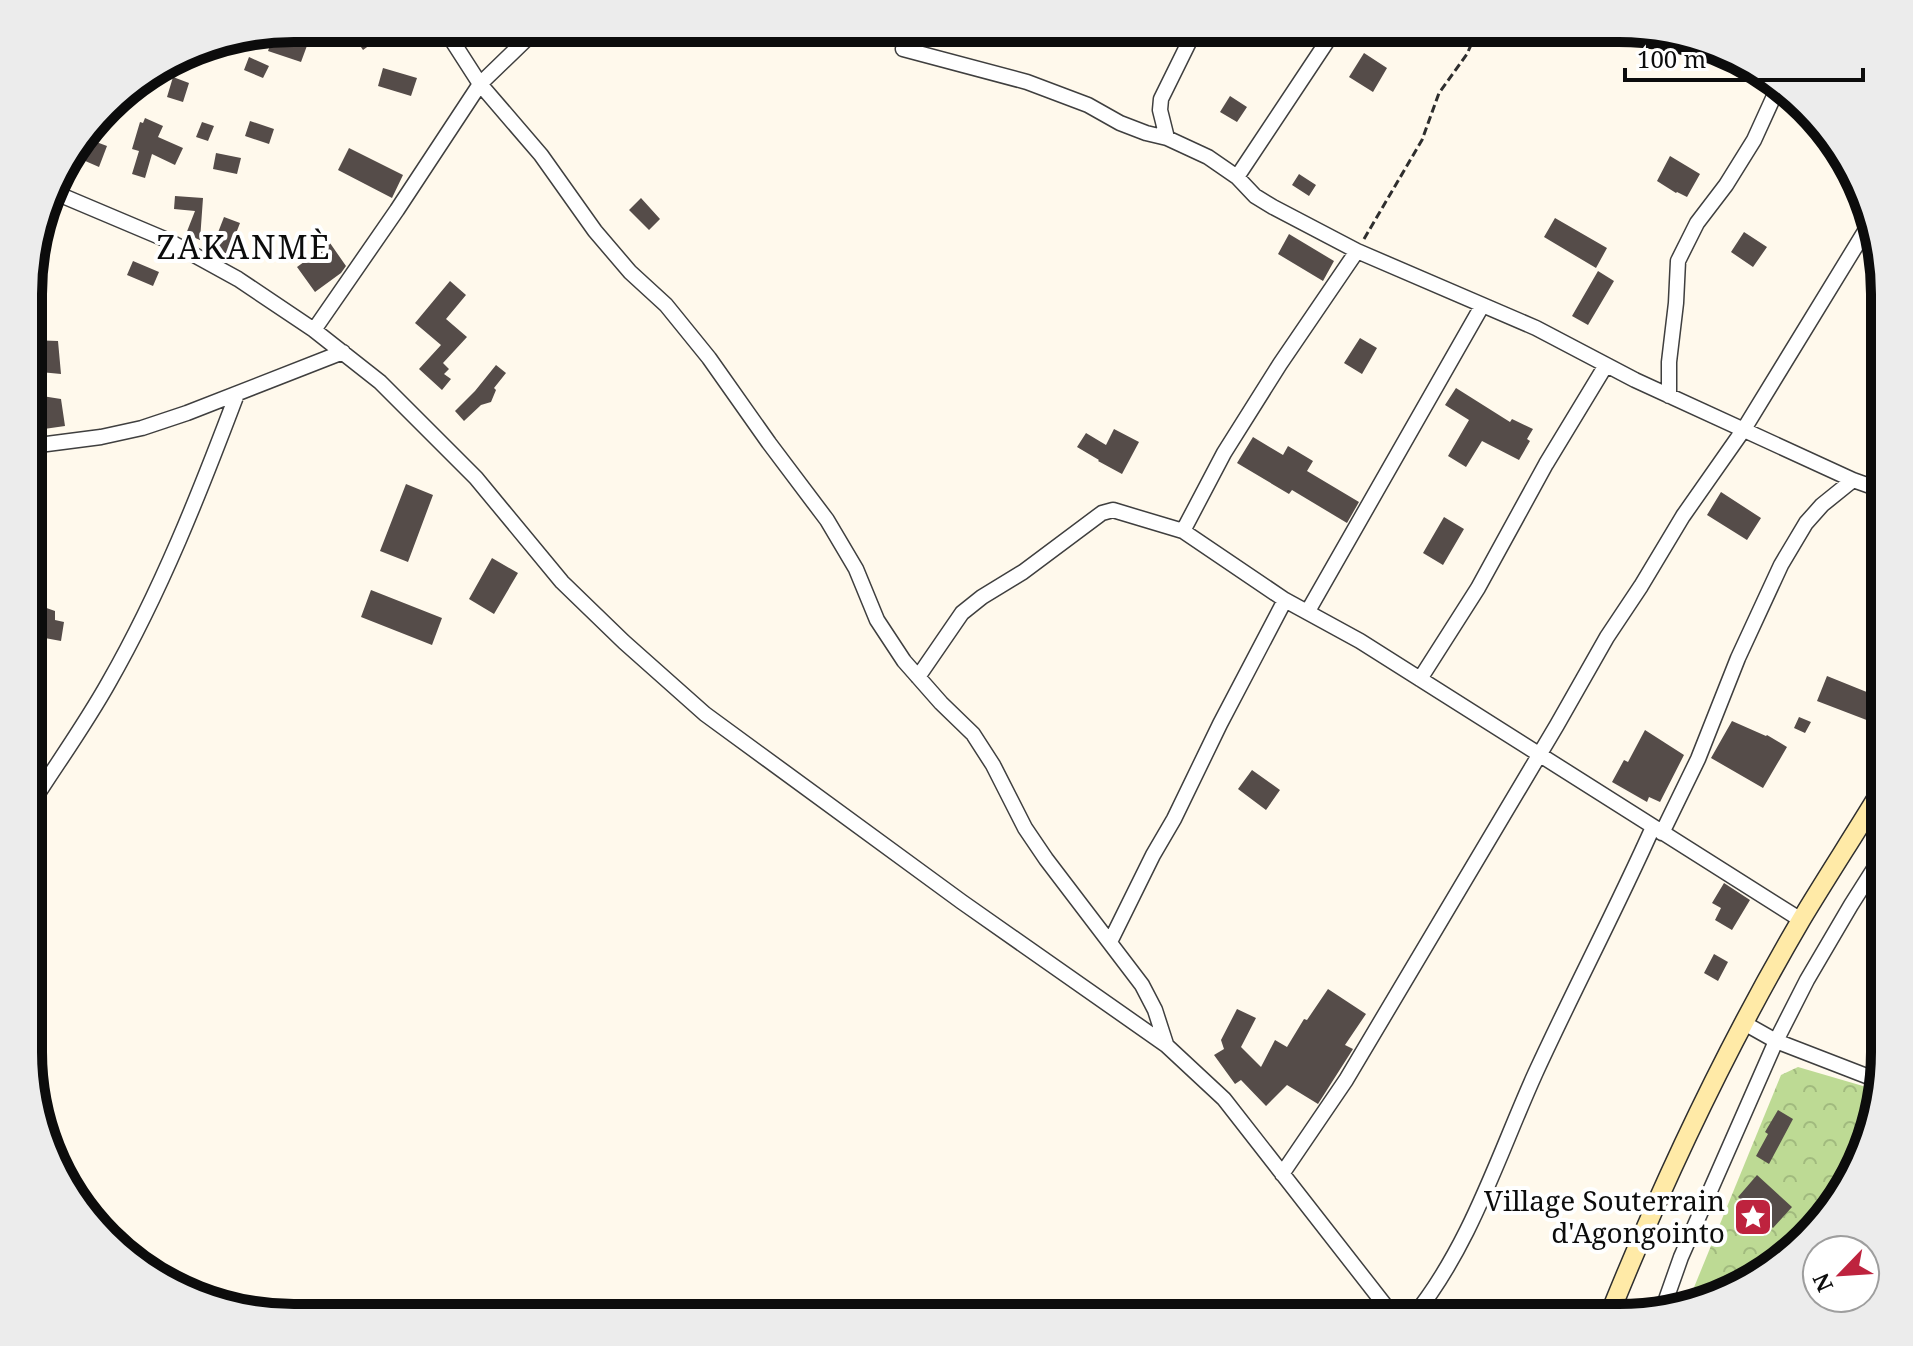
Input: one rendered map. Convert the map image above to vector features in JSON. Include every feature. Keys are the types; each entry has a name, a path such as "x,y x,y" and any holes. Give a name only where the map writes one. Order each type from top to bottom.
{"main road":[{"path":"1614,1304 1675,1159 1744,1023 1801,920 1870,809"}],"street":[{"path":"453,42 480,84 541,155 595,231 630,272 666,305 709,358 827,520 856,569 877,620 904,661 973,734 993,765 1025,828 1142,985 1155,1010 1166,1045"},
{"path":"314,330 480,84 523,42"},
{"path":"1167,138 1160,110 1161,99 1189,43"},
{"path":"1237,177 1326,43"},
{"path":"903,49 1027,82 1088,105 1120,123 1167,138 1208,157 1273,207 1357,251 1536,328 1669,396 1853,480 1870,483"},
{"path":"1669,396 1678,261 1697,223 1754,140 1774,96"},
{"path":"62,196 167,240 238,279 314,330 380,382 476,478 562,582 705,714 962,902 1166,1045 1224,1099 1384,1304"},
{"path":"1282,1174 1346,1080 1607,637 1683,516 1744,429 1863,234"},
{"path":"1183,531 1224,453 1357,251"},
{"path":"1308,611 1482,306"},
{"path":"42,446 142,428 343,352"},
{"path":"1420,679 1478,588 1546,464 1606,365"},
{"path":"43,786 109,683 161,582 200,493 237,394"},
{"path":"1423,1304 1450,1263 1474,1214 1554,1033 1631,877 1698,759 1738,658 1781,565 1806,523 1822,505 1853,480"},
{"path":"918,677 962,613 1102,513 1113,510 1183,531 1285,600 1360,641 1801,920"},
{"path":"1110,942 1285,600"},
{"path":"1666,1299 1681,1257 1776,1041 1807,980 1870,875"},
{"path":"1744,1023 1776,1041 1869,1077"}],"path":[{"path":"1357,251 1422,140 1439,93 1472,43"}],"green space":[{"path":"1798,1067 1868,1087 1858,1133 1845,1163 1808,1218 1759,1261 1730,1278 1692,1292 1781,1075"}],"building":[{"path":"358,42 374,42 363,50"},
{"path":"271,43 308,43 301,62 268,51"},
{"path":"1364,53 1387,68 1373,92 1349,77"},
{"path":"249,57 269,66 263,78 244,70"},
{"path":"383,68 417,78 411,96 378,86"},
{"path":"173,77 189,83 183,102 167,97"},
{"path":"1230,96 1247,107 1237,122 1220,112"},
{"path":"145,118 163,126 158,137 183,148 175,165 152,154 145,178 132,174 139,151 132,149 140,122 143,123"},
{"path":"250,121 274,129 269,144 245,136"},
{"path":"202,122 214,126 208,141 196,137"},
{"path":"94,141 107,146 99,167 83,160"},
{"path":"349,148 403,175 392,198 338,170"},
{"path":"216,153 241,158 237,174 213,169"},
{"path":"1670,156 1700,174 1687,197 1657,181"},
{"path":"1299,174 1316,185 1309,196 1292,185"},
{"path":"175,196 203,198 200,240 186,234 195,211 174,209"},
{"path":"641,198 660,219 649,230 629,210"},
{"path":"224,217 240,223 228,254 212,248"},
{"path":"1555,218 1607,248 1596,268 1544,237"},
{"path":"1744,232 1767,247 1753,267 1731,252"},
{"path":"1289,234 1334,261 1323,281 1278,254"},
{"path":"330,243 346,266 315,292 297,267"},
{"path":"133,261 159,272 153,286 127,275"},
{"path":"1598,271 1614,281 1588,325 1572,316"},
{"path":"450,281 466,295 446,319 467,337 443,363 449,369 444,374 451,379 442,390 419,369 441,345 415,323"},
{"path":"1360,338 1377,348 1362,374 1344,363"},
{"path":"42,340 58,341 61,374 42,372"},
{"path":"496,365 506,373 494,388 491,402 481,405 464,421 455,411"},
{"path":"1456,388 1510,422 1512,419 1533,429 1519,460 1482,441 1466,467 1448,456 1469,420 1445,405"},
{"path":"42,396 61,399 65,426 44,429"},
{"path":"1114,429 1139,442 1122,474 1077,447 1086,433 1106,445"},
{"path":"1253,437 1283,455 1288,446 1313,461 1307,471 1359,502 1347,523 1292,490 1289,494 1237,463"},
{"path":"406,484 433,495 408,562 380,551"},
{"path":"1721,492 1761,518 1747,540 1707,515"},
{"path":"1444,517 1464,529 1443,565 1423,553"},
{"path":"492,558 518,573 494,614 469,599"},
{"path":"371,590 442,618 432,645 361,617"},
{"path":"42,607 55,611 55,620 64,622 61,641 42,638"},
{"path":"1827,676 1870,693 1870,721 1817,701"},
{"path":"1799,717 1811,722 1805,733 1794,728"},
{"path":"1732,721 1787,747 1763,788 1711,758"},
{"path":"1645,730 1684,755 1660,802 1649,797 1647,802 1612,782 1624,760 1628,762"},
{"path":"1252,770 1280,790 1266,810 1238,789"},
{"path":"1724,883 1750,900 1732,930 1715,920 1721,908 1712,903"},
{"path":"43,935 46,936 43,957"},
{"path":"1714,954 1728,962 1718,981 1704,973"},
{"path":"1328,989 1366,1014 1345,1045 1353,1049 1318,1104 1287,1085 1266,1106 1241,1080 1235,1084 1214,1055 1224,1049 1221,1040 1237,1009 1256,1018 1241,1047 1261,1067 1275,1040 1287,1047"},
{"path":"1778,1110 1793,1119 1769,1164 1756,1156"},
{"path":"1757,1175 1792,1207 1773,1228 1738,1197"}],"place":[{"name":"Village Souterrain d'Agongointo","path":"1753,1217"}],"district":[{"name":"ZAKANMÈ","path":"244,248"}]}
